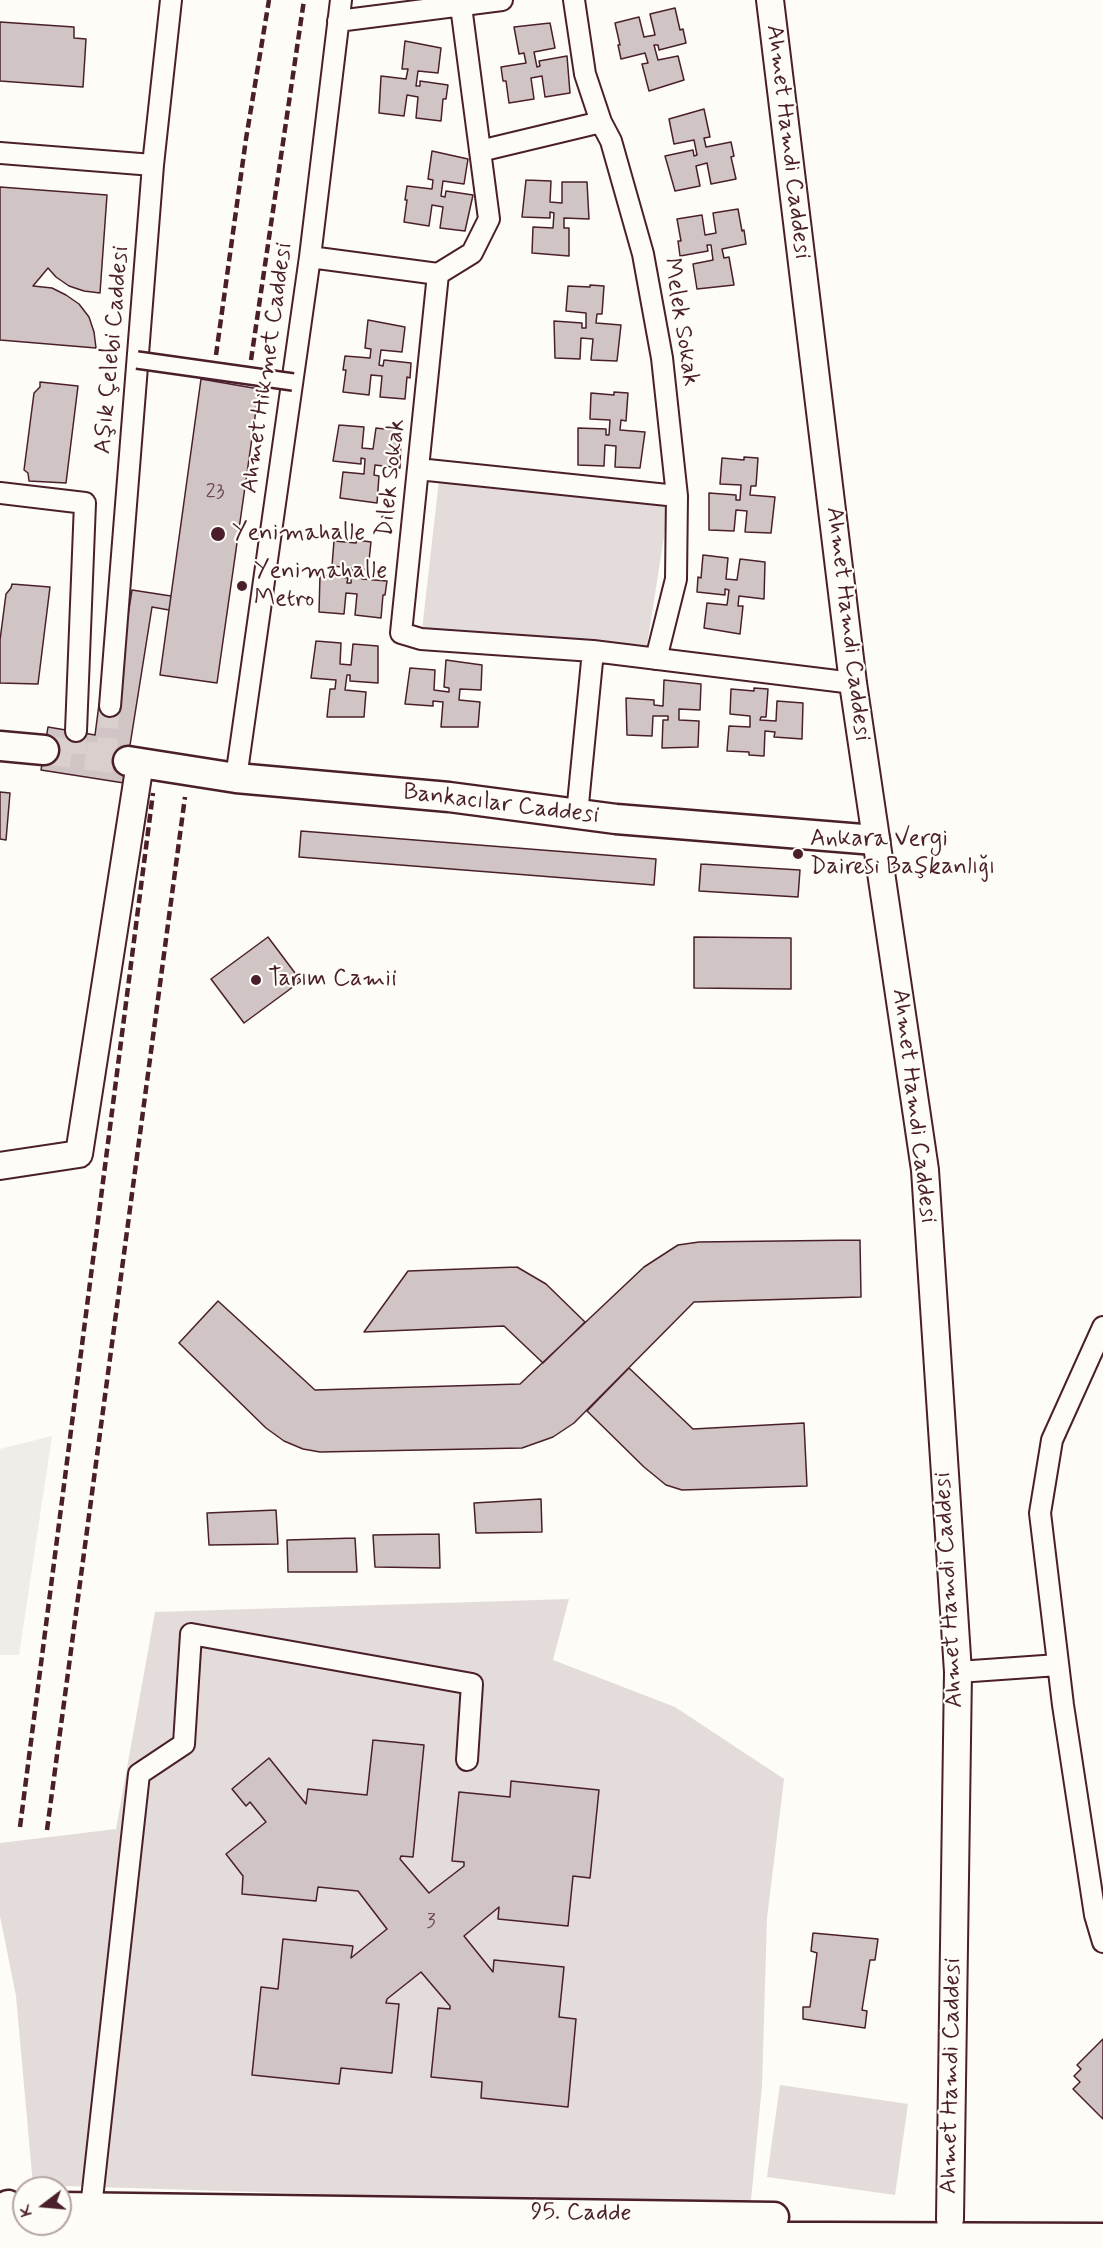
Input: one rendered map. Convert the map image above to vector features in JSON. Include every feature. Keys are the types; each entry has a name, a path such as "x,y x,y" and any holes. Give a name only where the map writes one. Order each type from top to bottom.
{"main road":[{"path":"0,746 44,750"},
{"name":"Bankacılar Caddesi","path":"134,762 236,778 449,797 616,819 875,840"},
{"path":"3,2238 11,2205"},
{"name":"95. Cadde","path":"72,2207 950,2228 1060,2233 1103,2238"},
{"name":"95. Cadde","path":"1060,2233 1103,2219"},
{"name":"95. Cadde","path":"3,2238 950,2228"}],"street":[{"name":"Aşık Çelebi Caddesi","path":"110,705 153,165 171,0"},
{"name":"Ahmet Hikmet Caddesi","path":"236,778 310,257 341,0"},
{"path":"338,21 502,0"},
{"name":"Melek Sokak","path":"574,0 585,74 601,122 611,141 644,254 662,358 677,496 676,579 656,659"},
{"name":"Ahmet Hamdi Caddesi","path":"770,0 854,683 875,840 925,1170 957,1672 950,2228"},
{"path":"310,257 438,274 471,253 489,219 461,6"},
{"path":"480,151 601,122"},
{"path":"0,153 153,165"},
{"name":"Dilek Sokak","path":"438,274 401,633 421,639 593,651 854,683"},
{"path":"137,360 293,382"},
{"path":"418,469 677,496"},
{"path":"0,493 85,503 76,731"},
{"path":"578,814 593,651"},
{"path":"0,1166 79,1154 134,762"},
{"path":"1103,1328 1052,1440 1040,1513 1058,1665 1095,1914 1103,1942"},
{"path":"91,2208 139,1774 184,1744 191,1634 472,1684 467,1760"},
{"path":"957,1672 1058,1665"}],"shaded area":[{"path":"439,480 669,504 647,646 422,630"},
{"path":"52,1436 19,1655 0,1655 0,1449"},
{"path":"569,1599 553,1660 675,1707 784,1779 767,1918 762,2086 751,2200 576,2202 72,2186 72,2176 32,2176 16,1996 0,1916 0,1843 116,1829 155,1612"},
{"path":"780,2085 908,2104 895,2195 767,2177"}],"building":[{"path":"675,8 680,30 683,29 686,43 659,50 658,45 654,45 658,60 678,56 684,80 649,91 642,64 648,63 645,53 621,59 615,23 639,17 644,37 655,35 650,14"},
{"path":"0,22 74,27 74,38 86,39 83,87 0,81"},
{"path":"550,23 555,48 534,52 537,67 540,66 539,61 567,56 570,93 545,97 542,76 531,78 534,99 509,103 506,81 503,81 501,67 526,63 524,53 519,54 514,27"},
{"path":"405,41 441,48 438,73 418,71 416,86 420,86 420,81 448,85 446,99 443,99 441,121 416,118 418,97 407,95 404,116 379,113 381,76 406,79 408,69 402,69"},
{"path":"704,109 710,137 704,138 706,147 731,142 734,156 731,157 736,179 711,184 707,163 696,166 700,186 675,191 665,156 693,150 694,156 697,155 694,140 674,144 669,119"},
{"path":"432,151 468,159 464,184 443,181 441,196 445,197 446,191 473,195 465,231 440,228 443,207 432,205 429,226 404,222 407,186 432,189 433,180 428,179"},
{"path":"526,180 551,181 550,202 562,203 562,182 587,182 589,219 564,218 564,228 569,228 569,256 532,253 533,227 553,228 554,213 550,212 550,218 522,217"},
{"path":"0,187 107,195 100,293 69,286 48,268 33,286 52,288 79,304 89,317 96,348 0,340"},
{"path":"738,209 746,244 722,249 724,258 729,257 734,285 697,289 693,264 713,260 711,245 707,245 708,251 680,256 678,241 681,241 677,219 702,215 705,235 716,233 713,213"},
{"path":"590,285 604,286 602,314 597,314 596,323 621,325 617,361 591,360 593,339 581,338 580,359 555,358 554,321 582,323 582,328 586,328 586,313 566,311 568,286 590,287"},
{"path":"368,320 405,327 402,352 381,350 379,365 383,366 384,360 411,363 405,399 380,397 382,376 371,375 369,395 343,392 345,356 370,358 371,349 365,348"},
{"path":"201,379 259,389 217,683 160,675"},
{"path":"40,382 78,386 66,483 29,481 28,473 24,470 34,393 40,387"},
{"path":"614,392 628,393 626,421 621,420 620,430 645,432 640,468 615,467 616,446 605,445 604,466 578,465 578,428 606,429 606,435 609,435 610,420 590,419 591,393 614,395"},
{"path":"339,425 364,427 362,448 373,449 376,428 401,431 400,468 375,465 374,475 379,476 377,503 340,498 343,472 364,474 365,459 361,458 361,464 333,461"},
{"path":"744,457 758,458 756,486 751,486 750,495 775,497 771,533 745,532 747,511 736,510 734,531 709,530 709,493 736,495 736,500 740,500 741,485 720,484 722,458 744,460"},
{"path":"357,540 371,542 368,570 363,569 362,579 387,581 381,618 355,615 357,594 346,593 344,614 319,612 320,575 348,578 347,583 351,583 352,568 332,566 334,541 356,543"},
{"path":"703,555 728,558 726,579 737,580 740,559 765,562 764,599 739,596 738,606 743,606 740,634 704,628 707,603 727,605 729,590 725,589 725,595 697,592"},
{"path":"12,584 50,587 38,684 0,683 0,640 6,594"},
{"path":"132,590 171,596 169,610 152,607 124,783 41,770 48,727 95,735 99,704 114,706"},
{"path":"316,641 341,643 340,664 351,665 353,644 378,646 378,683 350,681 350,675 347,675 345,690 366,692 364,717 327,717 330,689 335,689 336,680 311,678"},
{"path":"446,660 482,665 481,690 460,689 459,700 480,702 478,727 441,727 443,702 433,701 433,706 405,704 410,668 435,670 434,690 449,692 449,688 444,687"},
{"path":"664,680 701,684 700,710 679,709 679,720 699,721 698,747 662,748 663,720 668,720 668,716 653,716 652,736 627,735 626,698 654,700 654,705 663,706"},
{"path":"754,688 768,689 766,717 761,717 760,720 776,721 777,701 803,703 802,739 774,737 775,732 765,731 764,756 749,755 749,752 727,751 729,726 750,727 750,716 730,714 731,689 754,691"},
{"path":"0,792 10,793 6,840 0,839"},
{"path":"301,831 656,859 654,885 299,857"},
{"path":"701,864 800,870 798,897 699,891"},
{"name":"Tarım Camii","path":"268,937 301,981 244,1023 211,979"},
{"path":"694,937 791,938 791,989 694,988"},
{"path":"860,1240 861,1297 694,1302 574,1423 553,1437 522,1448 320,1452 303,1449 284,1441 266,1428 179,1343 218,1301 315,1390 520,1384 644,1267 678,1245 699,1242"},
{"path":"517,1267 546,1284 585,1322 543,1363 504,1326 364,1332 408,1271"},
{"path":"629,1368 693,1429 804,1423 807,1486 682,1490 666,1485 644,1467 587,1411"},
{"path":"541,1499 542,1532 476,1533 474,1503"},
{"path":"276,1510 278,1544 209,1545 207,1513"},
{"path":"439,1534 440,1568 375,1567 373,1535"},
{"path":"355,1538 357,1572 288,1572 287,1540"},
{"path":"373,1740 424,1745 413,1857 401,1856 400,1859 429,1893 464,1866 464,1862 452,1861 459,1792 510,1797 511,1781 599,1790 590,1878 573,1876 568,1926 498,1919 499,1907 464,1936 493,1972 494,1960 564,1967 559,2017 576,2019 568,2107 481,2098 482,2082 431,2077 438,2008 450,2009 450,2006 421,1972 387,1999 386,2003 399,2004 392,2073 341,2068 339,2084 252,2075 261,1987 278,1989 283,1939 353,1946 351,1958 387,1929 358,1891 318,1887 316,1901 242,1894 243,1876 226,1854 266,1822 250,1802 246,1806 232,1789 269,1758 306,1804 308,1789 367,1795"},
{"path":"813,1933 878,1939 875,1960 870,1960 862,2010 867,2011 865,2028 803,2019 803,2007 810,2007 817,1953 811,1951"},
{"path":"1103,2039 1103,2119 1073,2089 1080,2082 1074,2076 1081,2069 1077,2065"}],"tunnel":[{"path":"106,758 110,706"},
{"path":"76,731 76,754"},
{"path":"44,750 128,761"}],"railway":[{"path":"216,355 246,139 269,0"},
{"path":"251,360 304,0"},
{"path":"20,1827 153,793"},
{"path":"47,1830 185,797"}],"place":[{"name":"Yenimahalle","path":"218,534"},
{"name":"Yenimahalle Metro","path":"242,586"},
{"name":"Ankara Vergi Dairesi Başkanlığı","path":"798,854"},
{"name":"Tarım Camii","path":"256,980"}]}
